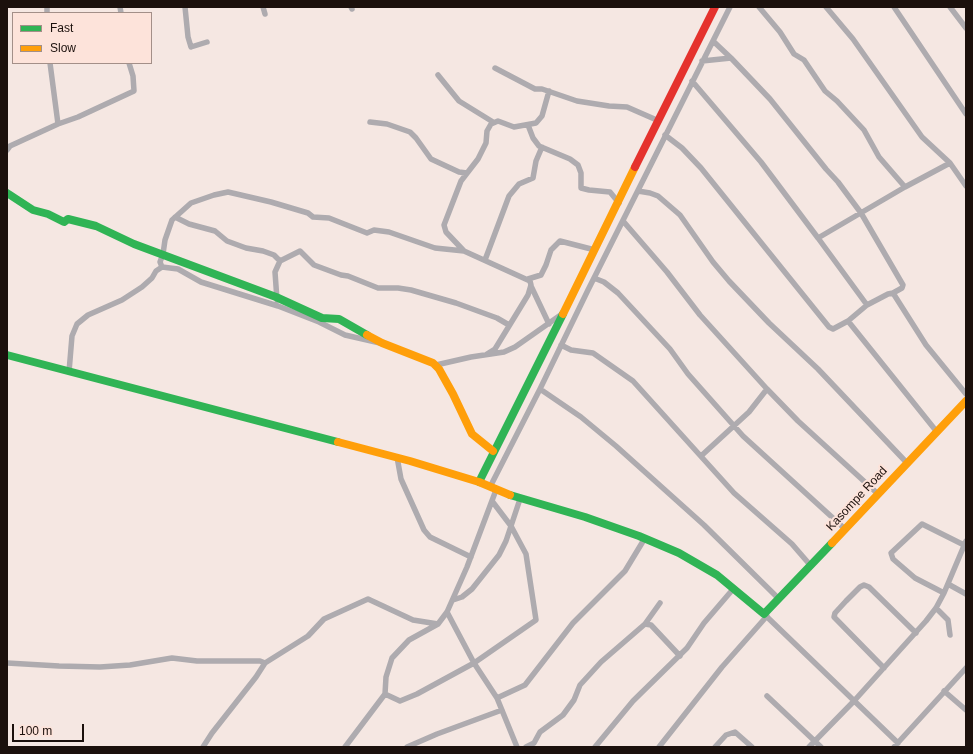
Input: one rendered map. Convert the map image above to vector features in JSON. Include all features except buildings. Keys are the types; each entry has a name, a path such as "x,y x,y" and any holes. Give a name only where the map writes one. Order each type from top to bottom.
{"street":[{"path":"185,7 188,37 191,47 207,42"},
{"path":"263,7 265,14"},
{"path":"479,482 493,451 619,203 715,7"},
{"path":"345,747 385,694 386,677 392,658 409,640 438,624 447,612 471,557 492,501 493,488 560,344 730,7"},
{"path":"759,7 780,32 794,54 804,60 825,91 837,101 864,130 879,157 905,187"},
{"path":"826,7 853,39 922,137 950,163 966,186"},
{"path":"894,7 966,114"},
{"path":"950,7 966,28"},
{"path":"665,135 682,148 701,168 829,327 834,329 848,321 867,305 902,288 903,285 861,213 838,182 770,99 713,41"},
{"path":"702,61 731,58"},
{"path":"50,64 58,124"},
{"path":"7,150 10,146 134,91 133,76 128,64"},
{"path":"495,68 536,89 542,88 577,101 609,106 628,107 659,121"},
{"path":"438,75 460,101 493,122 498,121 514,127 536,123 542,116 549,91"},
{"path":"692,81 761,162 867,305"},
{"path":"370,122 387,124 410,132 431,159 459,172 467,173"},
{"path":"464,251 446,232 444,225 461,181 478,159 486,142 487,131 493,122"},
{"path":"528,125 535,142 542,147 575,162 580,169 581,188 610,192 619,203"},
{"path":"485,260 489,244 503,218 509,196 519,184 533,178 536,161 542,147"},
{"path":"818,238 905,187 950,163"},
{"path":"638,191 658,196 680,215 713,262 729,281 773,327 818,369 907,463"},
{"path":"162,267 160,262 165,240 172,220 190,203 228,192 271,202 308,213 313,217 329,218 366,233 374,230 389,232 435,248 464,251 528,279 549,324"},
{"path":"7,193 33,210 48,214 64,222 68,219 96,226 134,244 276,297 322,318 339,320 382,343 436,365 487,354 504,352 515,347 549,324 563,312"},
{"path":"176,217 189,224 215,231 227,241 274,255 280,261"},
{"path":"623,221 667,272 700,315 767,389 798,421 878,494"},
{"path":"528,279 541,275 546,266 550,250 560,241 595,250"},
{"path":"278,306 276,297 275,272 280,261 300,251 314,265 341,275 348,276 378,288 398,288 411,290 456,303 497,318 509,325"},
{"path":"69,372 72,336 77,324 88,315 122,300 142,287 152,278 156,270 162,267 178,269 201,282 278,306 319,322 345,335 382,343"},
{"path":"594,278 604,282 618,293 670,349 688,374 734,426 845,529"},
{"path":"487,354 495,349 528,295 531,285"},
{"path":"893,293 926,345 966,394"},
{"path":"848,321 937,432"},
{"path":"560,344 571,350 593,353 633,381 668,422 734,493 792,544 811,566"},
{"path":"7,355 397,457 479,482 520,499 585,517 645,538 679,553 717,575 734,588 765,615 854,701 896,745 944,691 965,670"},
{"path":"436,365 456,398 472,434 493,451"},
{"path":"540,389 581,417 616,446 704,525 779,599"},
{"path":"701,456 749,412 767,389"},
{"name":"Kasompe Road","path":"765,615 966,401"},
{"path":"397,457 400,479 424,530 430,537 471,557"},
{"path":"453,600 472,589 486,574 499,556 512,526 520,499"},
{"path":"385,694 396,701 403,701 474,663 536,620 533,591 526,554 512,526 492,501"},
{"path":"809,747 916,634 936,608 944,593 965,543 922,524 891,553 893,559 915,578 944,593"},
{"path":"497,698 525,685 573,623 625,571 645,538"},
{"path":"948,584 966,594"},
{"path":"884,668 834,617 835,613 846,601 860,587 864,585 869,587 916,634"},
{"path":"595,747 633,701 680,656 704,622 734,588"},
{"path":"203,747 212,733 252,683 265,663 308,636 324,619 368,599 413,620 438,624"},
{"path":"526,747 534,742 540,732 563,715 574,700 580,685 600,662 645,624 660,603"},
{"path":"936,608 948,620 950,635"},
{"path":"447,612 474,663 497,698 517,747"},
{"path":"659,747 765,615"},
{"path":"645,624 651,625 680,656"},
{"path":"7,663 100,667 130,665 172,658 197,661 260,661 265,663"},
{"path":"944,691 966,710"},
{"path":"767,696 821,747"},
{"path":"407,747 437,734 502,710"},
{"path":"715,747 726,735 735,732 752,747"}],"traffic: fast":[{"path":"7,193 33,210 48,214 64,222 68,219 96,226 134,244 276,297 322,318 339,319 367,335"},
{"path":"479,482 563,314"},
{"path":"7,355 338,442"},
{"path":"510,495 585,517 639,536 679,553 717,575 764,614 832,543"}],"traffic: slow":[{"path":"563,314 635,167"},
{"path":"367,335 382,343 433,363 439,369 453,394 472,434 493,451"},
{"path":"832,543 966,401"},
{"path":"338,442 410,461 479,482 510,495"}],"traffic: jam":[{"path":"635,167 715,7"}]}
